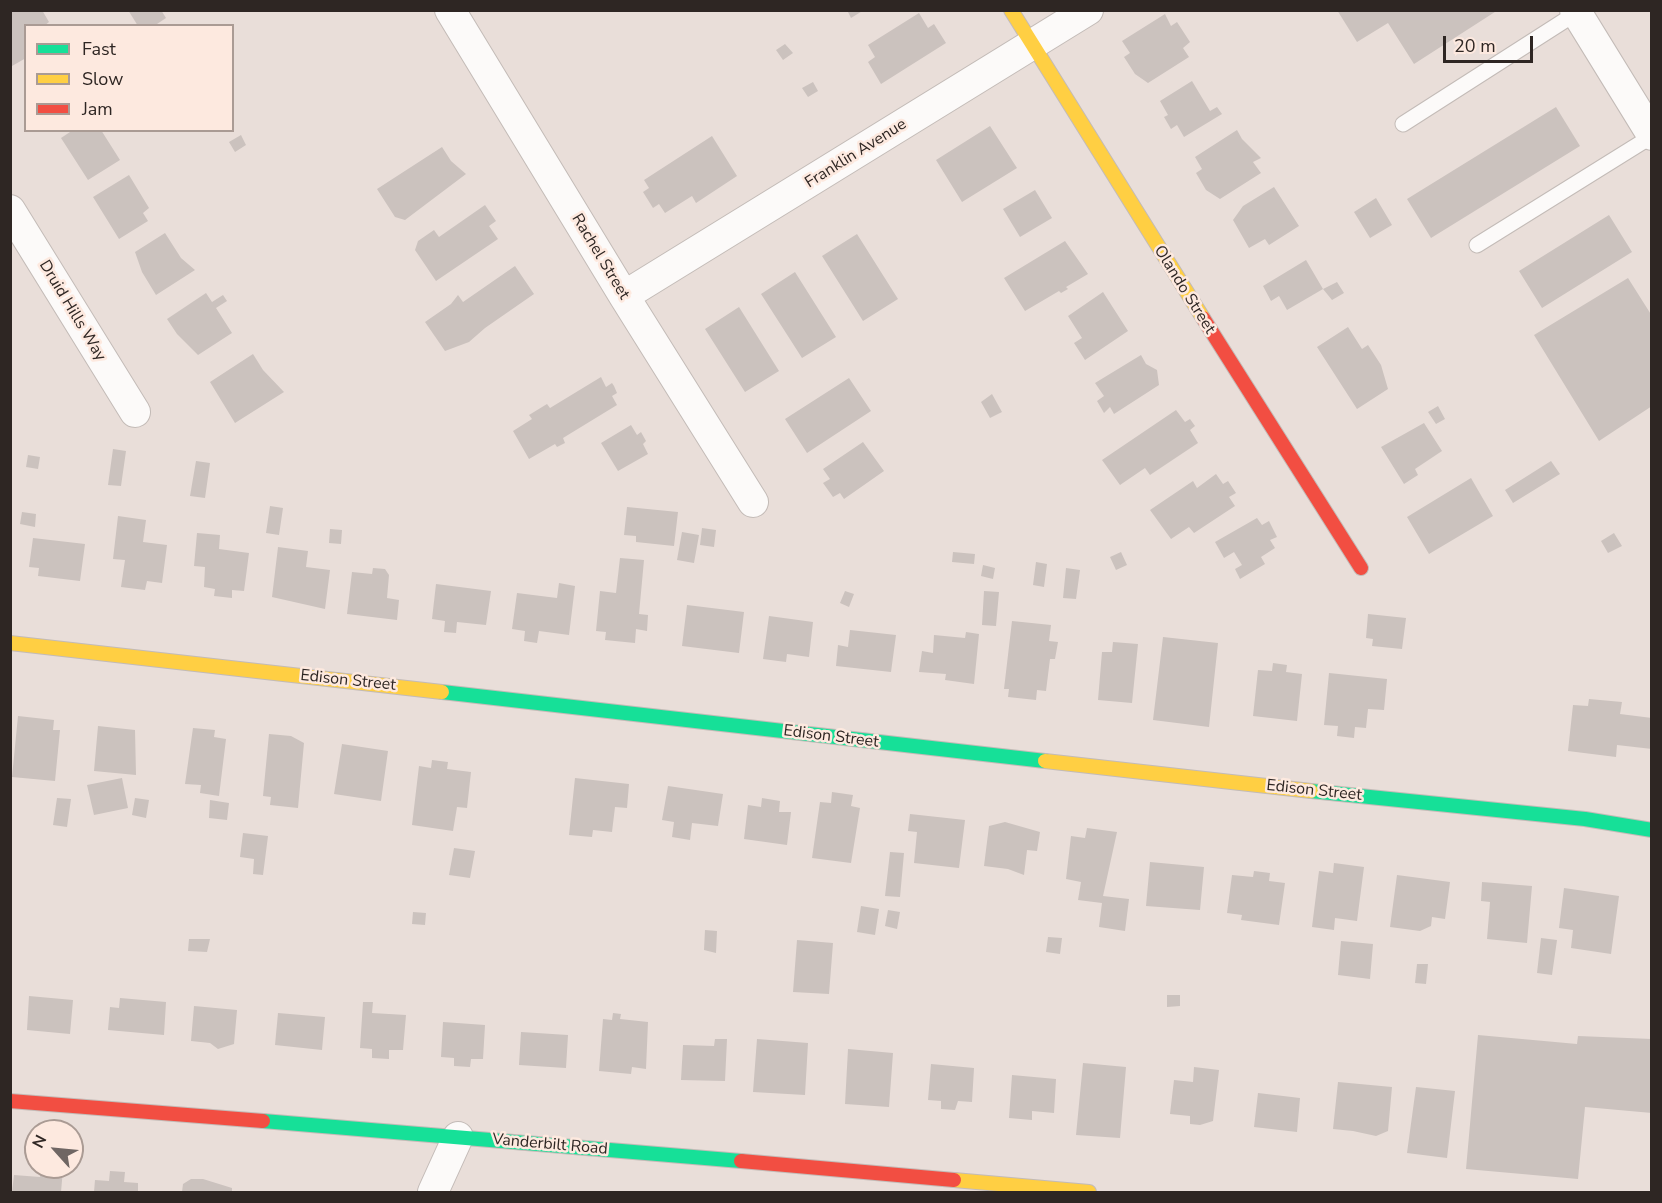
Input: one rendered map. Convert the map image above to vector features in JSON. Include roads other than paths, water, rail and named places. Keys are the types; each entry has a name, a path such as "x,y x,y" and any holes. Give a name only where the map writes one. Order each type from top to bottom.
{"street":[{"name":"Rachel Street","path":"450,10 624,296 753,502"},
{"name":"Olando Street","path":"1011,10 1229,362 1361,568"},
{"name":"Franklin Avenue","path":"624,296 1088,10"},
{"path":"1578,12 1652,136"},
{"name":"Druid Hills Way","path":"10,210 135,412"},
{"name":"Edison Street","path":"10,643 1308,791 1585,819 1652,830"},
{"name":"Vanderbilt Road","path":"10,1101 458,1137 966,1187 1089,1192"},
{"path":"434,1192 458,1137"}],"lane":[{"path":"1403,124 1578,12"},
{"path":"1477,245 1652,136"}]}
